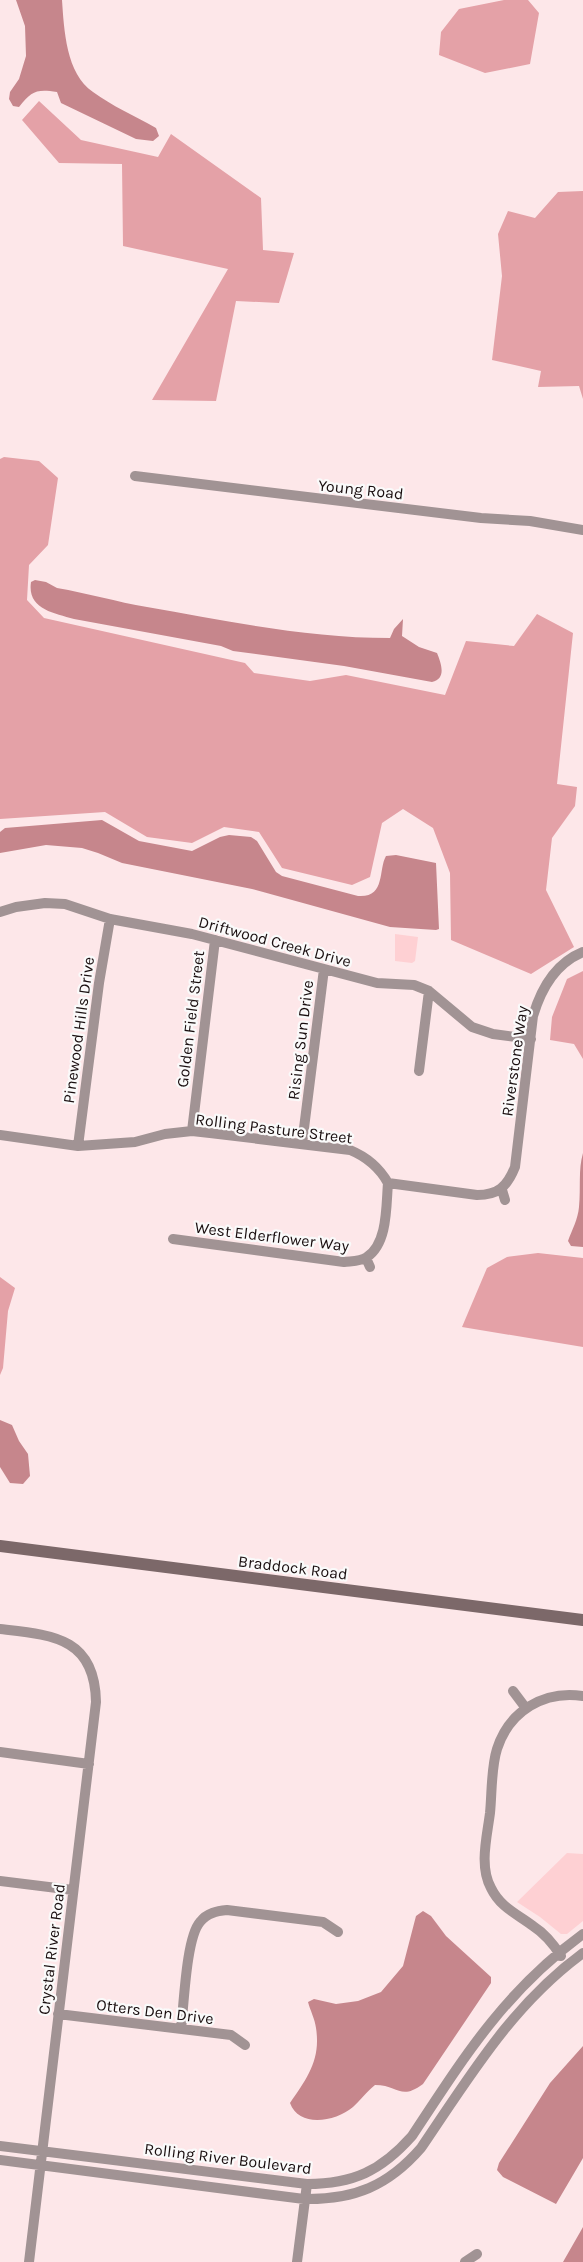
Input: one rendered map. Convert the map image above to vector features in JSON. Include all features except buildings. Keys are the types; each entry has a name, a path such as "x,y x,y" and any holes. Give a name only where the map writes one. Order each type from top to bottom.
{"street":[{"name":"Young Road","path":"135,476 487,519 530,521 583,530"},
{"name":"Driftwood Creek Drive","path":"0,912 16,907 45,903 64,904 110,918 215,940 377,983 414,985 429,991 472,1027 493,1034 531,1039"},
{"name":"Pinewood Hills Drive","path":"78,1146 99,983 110,918"},
{"name":"Golden Field Street","path":"192,1131 215,940"},
{"name":"Riverstone Way","path":"388,1183 477,1195 503,1195 515,1167 533,1016 539,997 555,972 576,955 583,952"},
{"name":"Rising Sun Drive","path":"302,1144 324,968"},
{"path":"419,1071 429,991"},
{"name":"Rolling Pasture Street","path":"0,1136 78,1146 135,1142 166,1134 192,1131 302,1144 350,1150 365,1156 383,1173 388,1183"},
{"name":"West Elderflower Way","path":"173,1240 344,1262 368,1262 382,1236 388,1183"},
{"name":"Braddock Road","path":"0,1546 583,1620"},
{"name":"Crystal River Road","path":"0,1629 46,1634 72,1646 89,1665 96,1686 89,1764 29,2262"},
{"path":"513,1691 525,1707"},
{"path":"567,1965 535,1927 510,1911 496,1898 490,1887 485,1865 497,1750 505,1730 525,1707 557,1695 583,1696"},
{"path":"0,1752 89,1764"},
{"path":"0,1881 73,1890"},
{"path":"181,2029 192,1940 200,1922 208,1915 228,1910 323,1922 338,1932"},
{"name":"Rolling River Boulevard","path":"0,2146 306,2184 344,2181 363,2175 382,2165 400,2150 412,2136 475,2041 520,1987 558,1952 583,1934"},
{"name":"Rolling River Boulevard","path":"0,2160 304,2198 334,2198 352,2195 388,2178 408,2163 421,2148 491,2044 508,2023 531,1997 583,1953"},
{"name":"Otters Den Drive","path":"58,2014 230,2035 244,2046"},
{"path":"297,2262 306,2184"},
{"path":"465,2262 477,2254"}],"shaded area":[{"path":"16,0 62,0 68,50 77,74 84,84 108,102 156,128 159,136 153,141 136,139 61,103 57,92 35,92 27,97 19,107 13,106 9,99 10,92 19,79 26,56 25,26"},
{"path":"504,0 528,0 539,13 530,64 485,73 439,55 441,32 459,9"},
{"path":"39,101 81,140 158,157 171,134 261,198 263,250 294,253 279,303 236,301 216,401 152,400 228,269 123,246 122,164 59,163 22,120"},
{"path":"583,191 583,399 579,386 538,387 541,371 492,360 502,276 498,234 508,211 535,218 558,192"},
{"path":"4,457 39,461 58,478 48,545 29,565 27,600 44,618 245,663 254,673 310,681 346,675 445,695 466,641 514,646 537,614 573,633 557,784 577,787 575,806 552,838 546,890 574,947 531,974 451,940 450,873 433,828 403,809 382,823 370,877 352,885 282,868 259,832 224,827 192,843 147,837 105,812 0,819 0,459"},
{"path":"35,580 46,582 57,588 136,605 298,632 390,638 394,629 403,619 402,636 419,647 437,653 442,670 440,678 432,682 344,666 233,651 221,646 74,619 50,612 37,604 31,591 31,582"},
{"path":"102,820 139,841 192,851 220,837 229,835 251,837 257,841 276,872 282,876 358,896 373,893 377,888 386,856 396,855 436,863 439,929 390,927 252,889 122,863 82,848 46,845 0,853 0,832 5,828"},
{"path":"395,934 418,937 415,961 412,963 395,961"},
{"path":"583,971 583,1059 574,1044 550,1040 552,1017 567,979"},
{"path":"583,1153 583,1247 571,1246 568,1241 576,1220 580,1200"},
{"path":"538,1253 583,1258 583,1347 462,1327 487,1268 507,1257"},
{"path":"0,1277 15,1288 8,1311 3,1368 0,1375"},
{"path":"0,1420 12,1425 19,1441 28,1454 30,1476 23,1484 10,1483 0,1467"},
{"path":"567,1853 583,1854 583,1921 567,1934 561,1934 517,1902"},
{"path":"423,1911 431,1916 446,1936 491,1977 491,1983 423,2084 415,2089 404,2092 375,2085 353,2107 337,2116 318,2120 301,2116 290,2103 307,2077 316,2050 315,2025 308,2002 314,1999 336,2004 358,2001 381,1992 403,1966 416,1916"},
{"path":"583,2046 583,2158 556,2204 503,2177 497,2170 499,2163 550,2083"},
{"path":"583,2227 583,2262 563,2262"}]}
